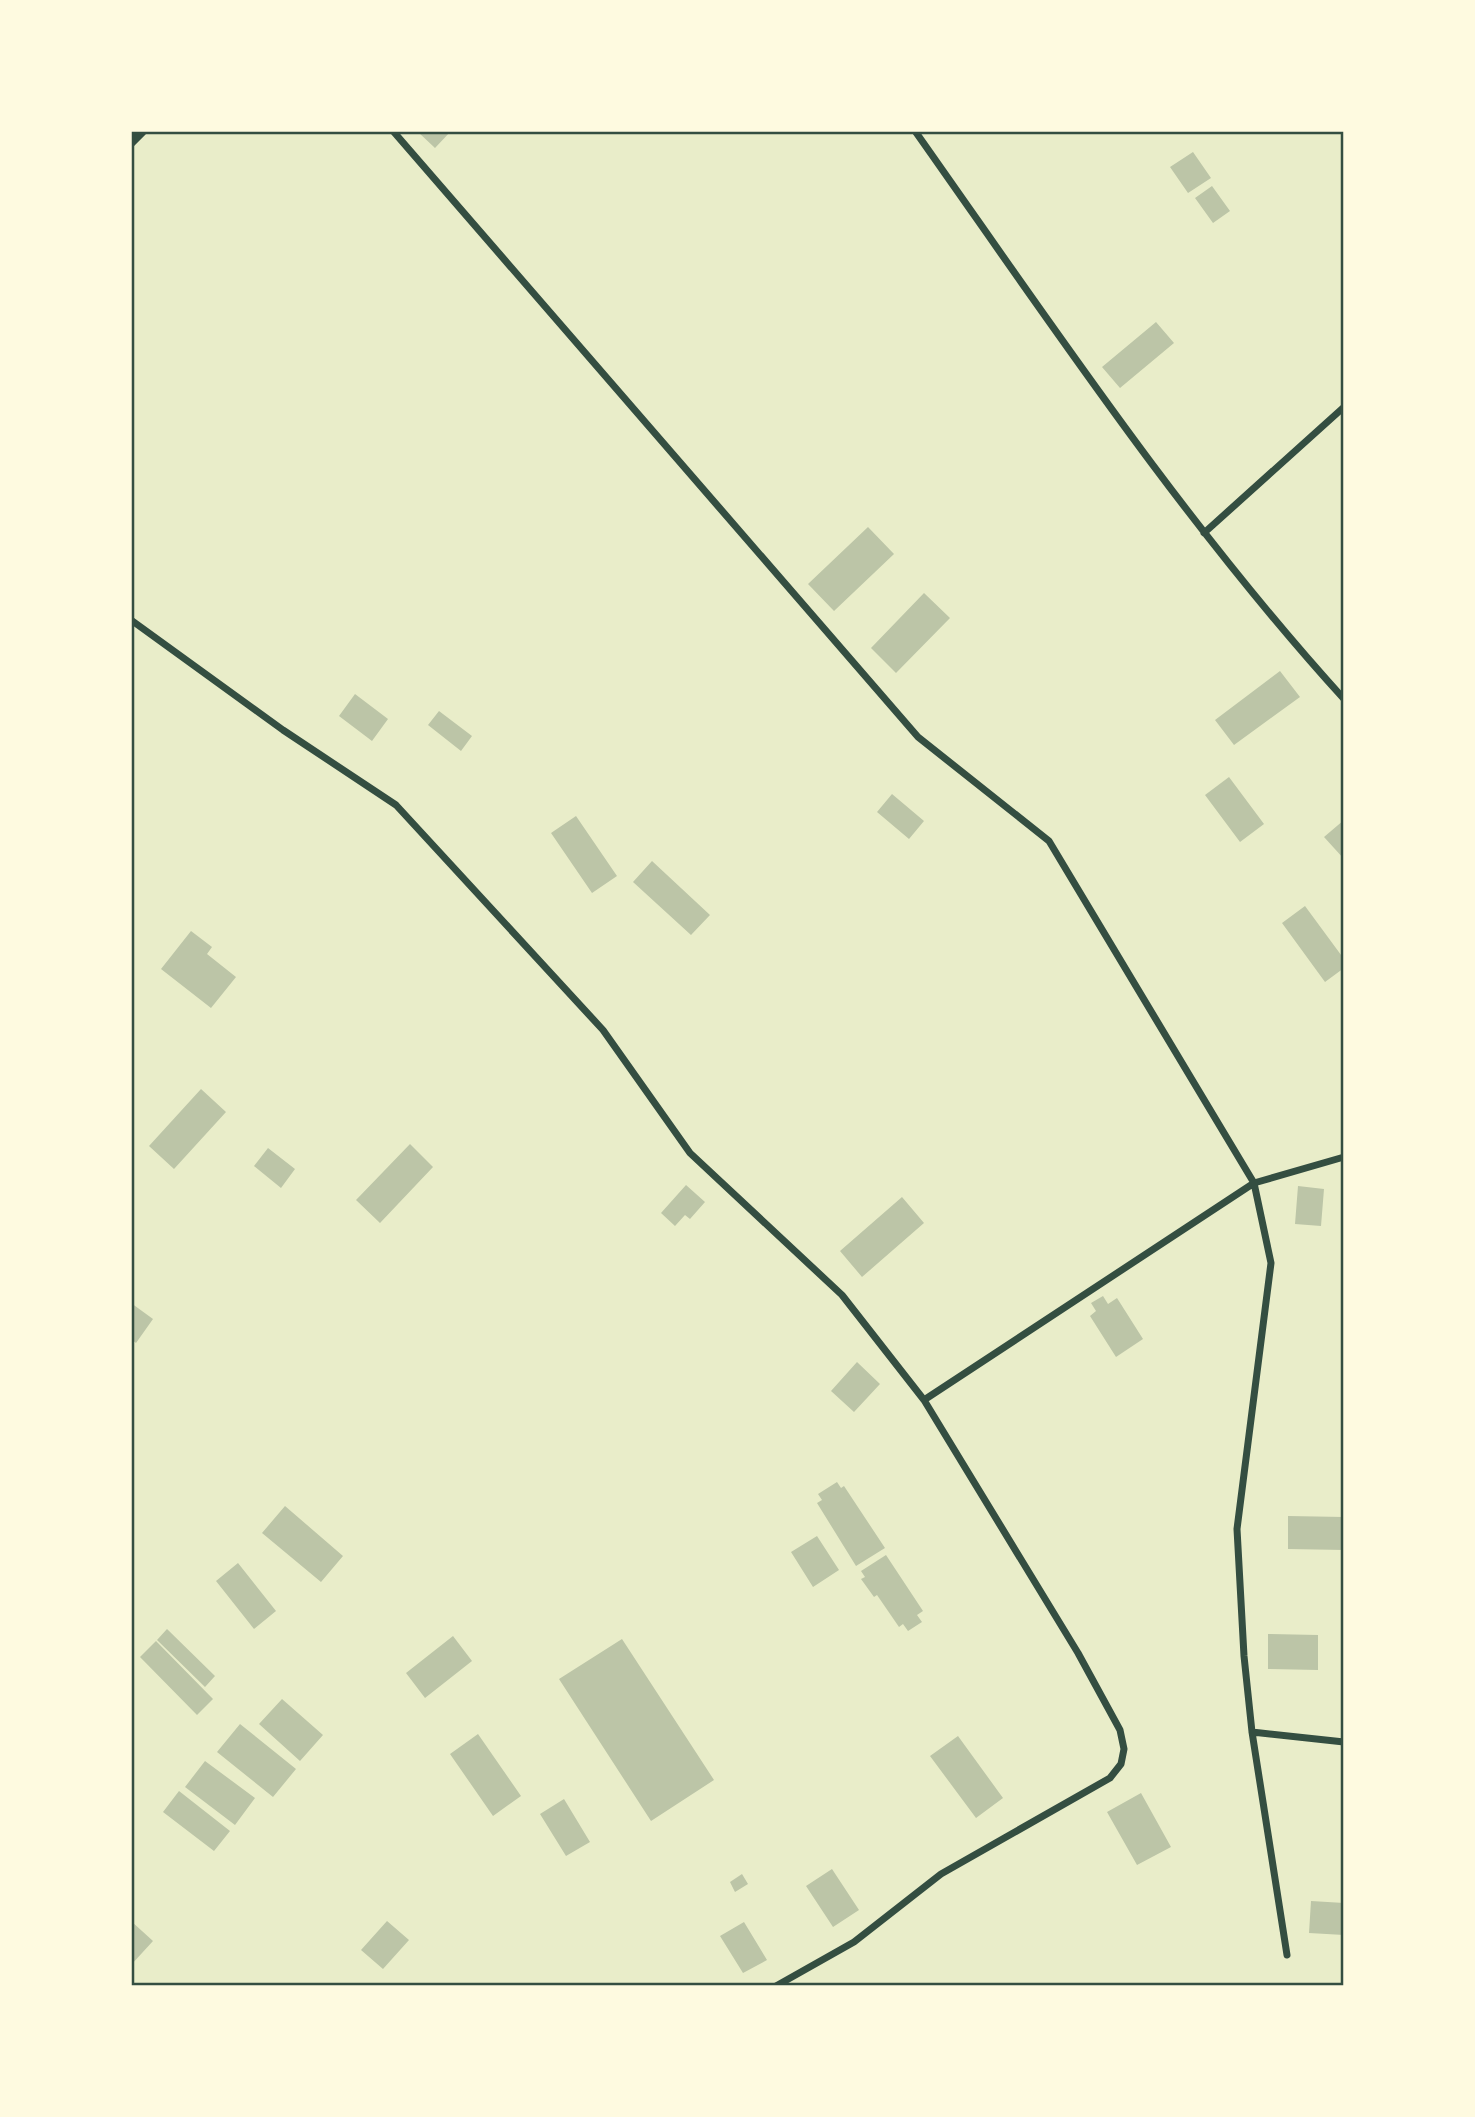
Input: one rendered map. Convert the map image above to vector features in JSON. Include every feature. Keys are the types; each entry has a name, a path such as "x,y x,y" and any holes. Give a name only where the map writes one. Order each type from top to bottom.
{"street":[{"path":"131,142 142,131"},
{"path":"393,131 918,737 1049,841 1254,1183 1271,1263 1237,1529 1244,1656 1252,1732 1287,1955"},
{"path":"915,131 1204,533 1292,642 1344,699"},
{"path":"1204,533 1344,407"},
{"path":"131,620 283,730 396,806 428,836 603,1030 690,1153 842,1295 924,1400 1078,1653 1115,1720 1124,1749 1121,1764 1110,1778 942,1874 854,1942 776,1986"},
{"path":"924,1400 1254,1183 1344,1157"},
{"path":"1252,1732 1344,1742"}],"building":[{"path":"417,131 451,131 435,148"},
{"path":"1193,152 1211,178 1188,193 1170,167"},
{"path":"1212,186 1230,211 1213,223 1195,198"},
{"path":"1156,322 1174,343 1120,388 1102,367"},
{"path":"868,527 894,554 834,611 808,584"},
{"path":"924,593 950,618 896,673 871,648"},
{"path":"1280,671 1300,697 1234,745 1215,720"},
{"path":"355,694 388,719 372,741 339,716"},
{"path":"439,711 472,736 461,751 428,725"},
{"path":"1229,777 1264,824 1240,842 1205,795"},
{"path":"892,794 924,821 909,839 877,812"},
{"path":"576,816 617,876 592,893 551,833"},
{"path":"1344,820 1344,859 1324,837"},
{"path":"652,861 710,915 691,935 633,882"},
{"path":"1305,906 1344,959 1344,968 1325,982 1282,923"},
{"path":"191,931 212,947 207,954 236,977 211,1008 161,969"},
{"path":"201,1089 226,1112 174,1169 149,1146"},
{"path":"410,1144 433,1167 380,1223 356,1200"},
{"path":"268,1148 295,1169 281,1188 254,1166"},
{"path":"686,1185 705,1202 690,1219 685,1215 675,1226 661,1213"},
{"path":"1298,1186 1324,1189 1321,1226 1295,1224"},
{"path":"902,1197 924,1223 862,1277 840,1251"},
{"path":"1103,1296 1108,1304 1117,1298 1143,1339 1116,1357 1090,1316 1096,1311 1091,1303"},
{"path":"131,1303 153,1319 136,1343 131,1339"},
{"path":"857,1362 880,1384 854,1412 831,1391"},
{"path":"837,1482 841,1488 844,1486 885,1548 856,1566 817,1503 822,1500 818,1494"},
{"path":"285,1506 343,1556 321,1582 262,1533"},
{"path":"1288,1516 1344,1517 1344,1550 1288,1549"},
{"path":"817,1536 839,1570 813,1587 791,1552"},
{"path":"886,1555 923,1611 917,1615 922,1622 908,1631 903,1624 899,1627 877,1595 874,1597 861,1579 865,1577 861,1571"},
{"path":"238,1563 276,1611 254,1629 216,1581"},
{"path":"167,1629 215,1676 205,1687 157,1640"},
{"path":"1268,1634 1318,1635 1318,1670 1268,1669"},
{"path":"453,1636 472,1661 425,1698 406,1673"},
{"path":"622,1639 714,1780 651,1821 559,1679"},
{"path":"156,1641 213,1699 197,1715 140,1657"},
{"path":"282,1699 323,1735 300,1761 259,1724"},
{"path":"240,1724 296,1769 273,1797 217,1752"},
{"path":"478,1734 521,1796 493,1816 450,1754"},
{"path":"958,1736 1003,1798 976,1818 930,1756"},
{"path":"205,1761 255,1798 235,1825 185,1787"},
{"path":"179,1791 230,1831 214,1851 163,1812"},
{"path":"1141,1793 1171,1847 1137,1865 1107,1812"},
{"path":"564,1799 590,1842 566,1856 540,1814"},
{"path":"832,1869 859,1910 833,1927 806,1886"},
{"path":"742,1874 748,1884 735,1892 730,1882"},
{"path":"1311,1901 1344,1903 1344,1935 1309,1933"},
{"path":"131,1921 153,1941 131,1965"},
{"path":"387,1921 409,1940 383,1969 361,1950"},
{"path":"744,1922 767,1960 743,1973 720,1936"}]}
